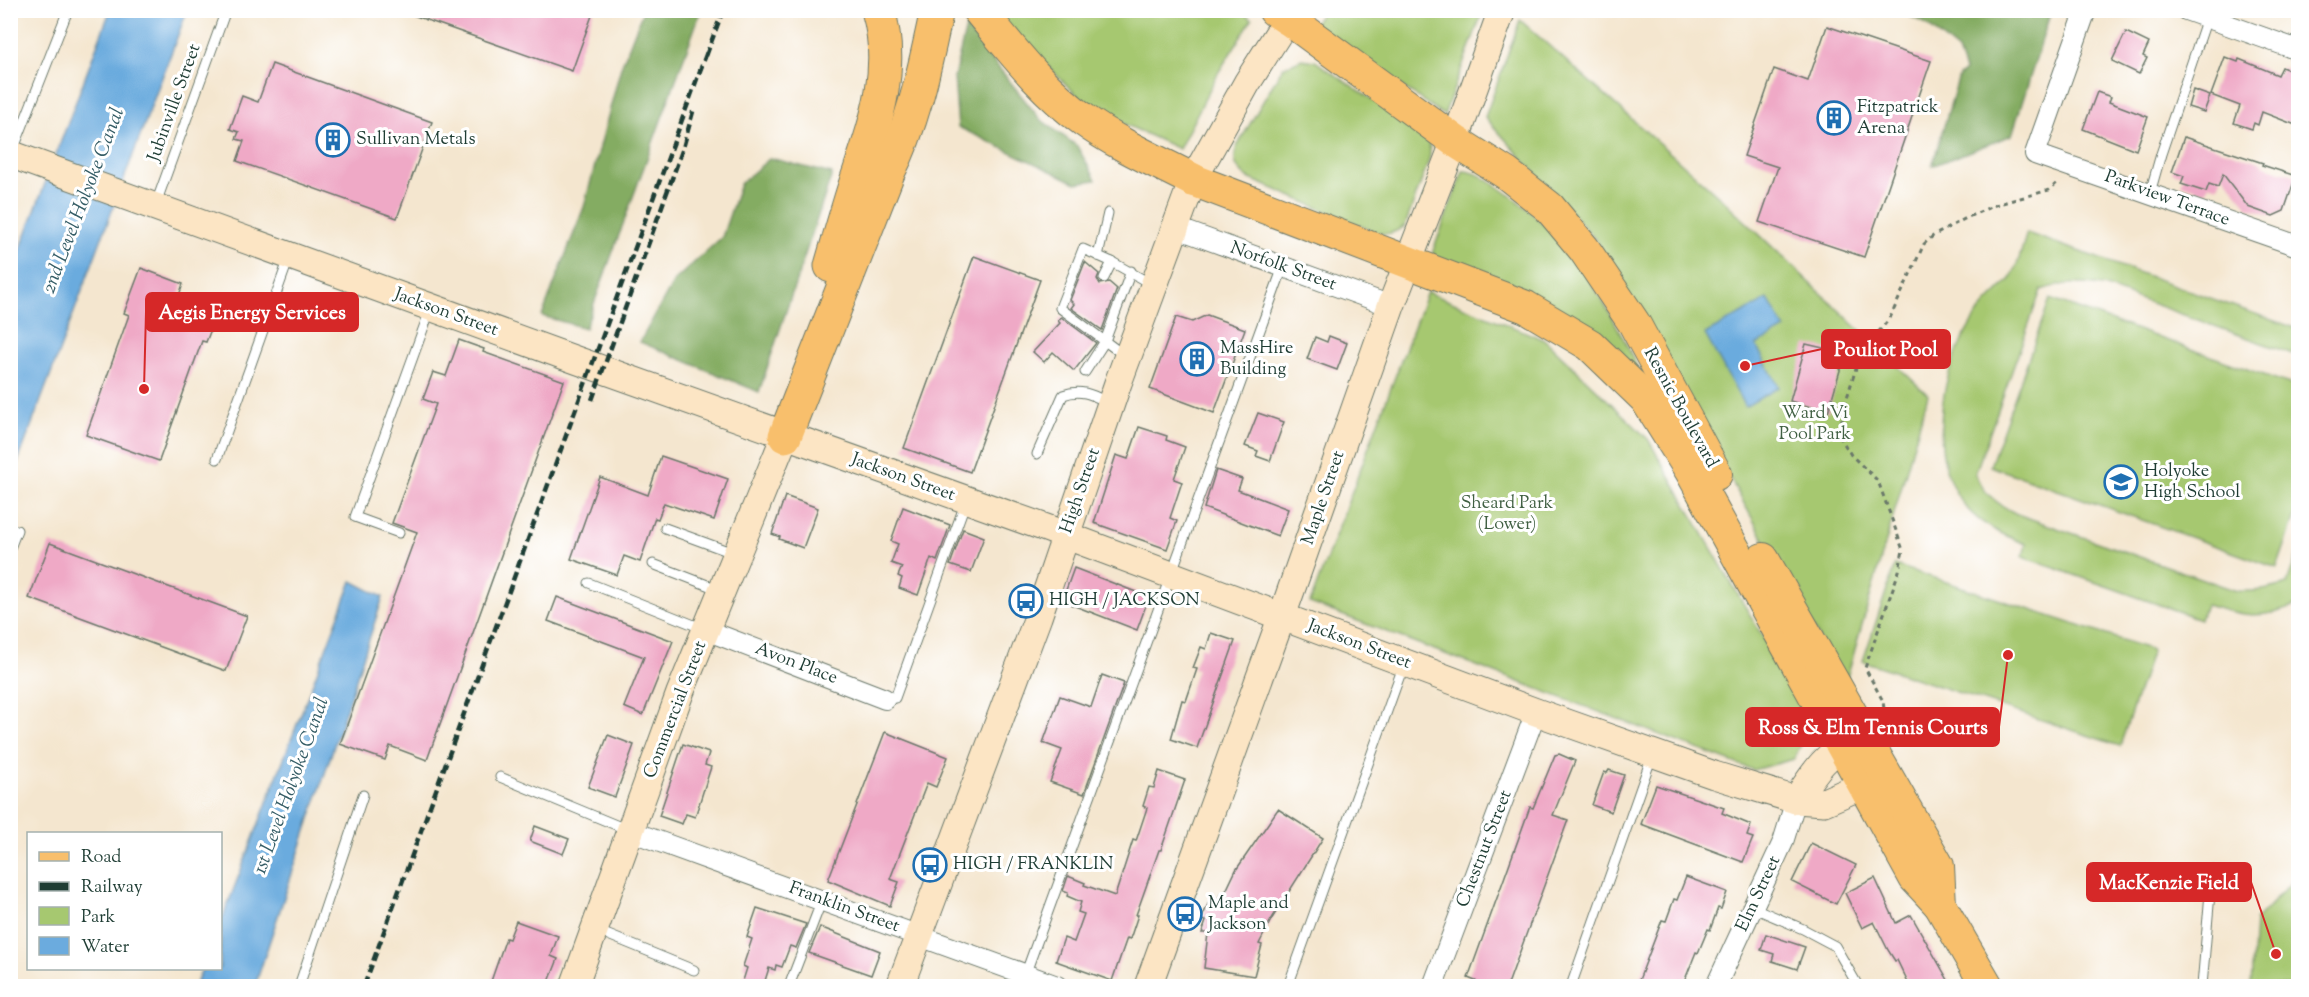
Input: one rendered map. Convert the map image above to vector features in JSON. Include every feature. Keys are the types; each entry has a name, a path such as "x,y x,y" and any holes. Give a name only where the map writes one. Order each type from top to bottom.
{"highway":[{"path":"785,435 846,214 880,105 886,70 884,38 878,10"},
{"path":"785,435 888,173 899,151 924,69 937,10"},
{"path":"979,10 1042,85 1083,120 1109,137 1193,180"}],"main road":[{"name":"Resnic Boulevard","path":"1285,13 1455,141 1507,174 1549,207 1584,249 1634,323 1746,528 1854,734 1915,878 1940,905 1987,987"},
{"name":"Resnic Boulevard","path":"1193,180 1526,307 1590,345 1646,399 1854,734"}],"street":[{"name":"Maple Street","path":"1148,987 1391,306 1503,10"},
{"name":"Parkview Terrace","path":"2086,10 2035,154 2298,246"},
{"path":"2186,10 2298,50"},
{"name":"High Street","path":"900,987 1034,628 1127,358 1142,278 1174,227 1193,180 1285,13"},
{"name":"Jackson Street","path":"11,155 1065,536 1714,776 1796,800 1824,802 1874,778"},
{"name":"Norfolk Street","path":"1174,227 1391,306"},
{"name":"Commercial Street","path":"574,987 680,693 785,435"},
{"name":"Avon Place","path":"706,630 885,699"},
{"name":"Chestnut Street","path":"1433,987 1536,712"},
{"path":"1796,800 1816,769 1854,734"},
{"name":"Elm Street","path":"1716,987 1783,842 1796,800"},
{"name":"Franklin Street","path":"630,831 919,935 1023,981 1057,987"}],"lane":[{"path":"11,155 68,10"},
{"name":"Jubinville Street","path":"143,202 226,10"},
{"path":"2150,193 2207,18"},
{"path":"1098,256 1108,213"},
{"path":"1084,372 1105,341 1142,278 1112,261 1083,249 1060,308 1084,319 1105,341 1127,358"},
{"path":"217,459 290,256"},
{"path":"1104,278 1112,261"},
{"path":"1023,981 1283,267"},
{"path":"399,533 355,517 430,307"},
{"path":"1037,454 1064,395 1073,391 1086,392 1111,404"},
{"path":"885,699 895,698 966,500"},
{"path":"665,528 736,554"},
{"path":"10,548 17,530"},
{"path":"654,564 722,591"},
{"path":"589,583 706,630"},
{"path":"1288,987 1405,662"},
{"path":"1571,987 1653,754"},
{"path":"500,777 630,831"},
{"path":"299,987 363,795"},
{"path":"2202,987 2212,870"},
{"path":"789,987 822,900"},
{"path":"1754,908 1835,946 1858,987"},
{"path":"594,929 694,970"}],"path":[{"path":"1854,734 1884,709 1883,701 1865,668 1899,572 1904,550 1878,481 1851,455 1840,437 1844,411 1856,368 1868,345 1890,318 1924,244 1944,229 1982,211 2049,190 2061,178 2066,164"}],"green space":[{"path":"1005,10 1239,10 1252,19 1218,73 1179,149 1120,122 1084,102 1000,20"},
{"path":"643,11 701,11 585,328 542,316 584,207 621,67"},
{"path":"1323,11 1483,11 1444,115 1312,26"},
{"path":"1898,11 2041,11 2050,14 2012,135 1932,166 1959,76 1965,71 1958,51 1923,22"},
{"name":"Ward Vi Pool Park","path":"1520,20 1722,199 1928,395 1845,684 1597,241 1485,117"},
{"path":"966,27 1040,119 1077,146 1096,180 1076,183 958,127 954,77"},
{"path":"1302,59 1315,61 1420,132 1428,142 1429,160 1405,226 1387,234 1375,232 1248,178 1237,167 1235,156 1237,146 1283,67"},
{"path":"770,158 832,174 759,392 640,342 674,281 722,237 740,184"},
{"path":"1463,171 1478,175 1523,205 1563,246 1581,269 1612,318 1638,369 1636,371 1433,256"},
{"path":"2027,233 2298,329 2298,356 2103,286 2072,284 2041,290 1975,474 1987,493 2017,514 2237,591 2263,590 2287,584 2298,552 2298,605 2274,613 2252,615 2206,605 2200,619 2023,557 2026,544 1985,524 1965,506 1954,489 1946,469 1942,448 1941,427 1947,383 1952,363 1970,325 2012,276"},
{"name":"Sheard Park (Lower)","path":"1427,292 1545,340 1648,439 1812,722 1794,759 1753,770 1310,603"},
{"path":"2050,299 2298,387 2298,508 2277,568 1990,466"},
{"path":"1895,565 2152,650 2120,746 1863,661"},
{"path":"2298,875 2298,986 2251,986 2255,921"}],"water":[{"name":"2nd Level Holyoke Canal","path":"110,11 187,11 11,480 11,274"},
{"path":"1768,299 1785,329 1756,345 1779,387 1745,407 1705,334"},
{"name":"1st Level Holyoke Canal","path":"352,581 383,597 255,986 195,986 202,970 222,970 222,919"}],"building":[{"path":"408,10 594,10 572,71 407,13"},
{"name":"Fitzpatrick Arena","path":"1827,26 1931,61 1864,257 1759,222 1778,167 1744,156 1774,69 1808,81"},
{"path":"2126,32 2149,43 2143,56 2147,58 2139,74 2112,61"},
{"path":"2225,57 2238,62 2239,59 2278,75 2282,67 2298,74 2298,126 2262,112 2258,125 2254,123 2252,129 2234,123 2240,106 2211,95"},
{"name":"Sullivan Metals","path":"272,64 432,122 397,218 237,161 244,141 236,139 239,132 230,129 242,96 258,102"},
{"path":"2193,90 2210,96 2204,112 2188,107"},
{"path":"2097,92 2111,97 2109,102 2148,117 2136,150 2083,129"},
{"path":"2184,137 2296,176 2284,211 2273,216 2248,207 2223,174 2218,187 2209,184 2206,192 2181,184 2184,176 2172,172"},
{"path":"974,256 1040,280 970,472 904,448"},
{"path":"1085,262 1099,274 1097,279 1100,284 1109,282 1117,289 1102,330 1071,308 1074,304 1070,300"},
{"path":"141,268 183,284 176,304 215,319 206,342 202,341 159,461 86,435 129,315 124,313"},
{"name":"MassHire Building","path":"1207,315 1245,329 1214,413 1150,389 1176,317 1192,322"},
{"path":"1061,317 1096,343 1074,371 1053,352 1044,362 1033,352 1060,323 1058,321"},
{"path":"1329,336 1347,343 1337,370 1307,359 1315,337 1327,342"},
{"path":"459,340 484,349 483,352 564,381 427,760 390,746 385,760 340,744 417,532 392,523 436,404 423,399 433,372 446,376"},
{"path":"1806,344 1845,353 1828,412 1790,401"},
{"path":"1258,413 1284,422 1270,461 1256,456 1258,451 1245,446"},
{"path":"1139,427 1167,436 1166,440 1185,447 1174,479 1182,482 1170,518 1177,521 1167,549 1094,523 1116,455 1128,459"},
{"path":"661,456 728,479 714,520 664,503 658,519 655,518 640,562 624,556 617,575 571,559 600,477 648,495"},
{"path":"1216,470 1242,479 1238,490 1288,509 1278,536 1204,508"},
{"path":"785,496 818,508 803,548 772,534"},
{"path":"903,507 950,525 937,561 931,558 918,595 899,588 902,578 898,576 902,567 891,563 898,544 891,541"},
{"path":"963,529 984,537 971,572 950,565"},
{"path":"50,543 247,616 226,671 29,598"},
{"path":"1074,568 1149,597 1137,630 1062,601"},
{"path":"557,597 673,641 643,715 624,707 644,657 548,621"},
{"path":"1211,633 1235,641 1197,748 1171,739 1182,700 1186,701 1197,669 1193,668 1201,647 1206,649"},
{"path":"1102,675 1124,683 1084,794 1050,782 1062,750 1043,743 1060,696 1091,707"},
{"path":"885,732 948,757 936,787 927,783 890,879 899,882 890,906 828,880"},
{"path":"608,735 634,745 615,797 588,787"},
{"path":"683,744 709,753 705,765 711,767 695,817 686,814 682,824 659,816"},
{"path":"1559,754 1575,761 1553,815 1568,820 1507,987 1490,987 1468,978 1530,807 1533,808 1555,755"},
{"path":"1609,770 1624,775 1611,812 1592,805 1604,772 1607,773"},
{"path":"1159,771 1185,780 1136,915 1138,915 1130,939 1127,938 1112,981 1056,961 1064,938 1074,942 1084,914 1078,912 1081,902 1067,896 1068,893 1063,891 1068,876 1085,883 1084,885 1115,896 1133,840 1136,841 1147,808 1143,806 1149,787 1154,788"},
{"path":"1656,785 1724,808 1722,813 1751,825 1747,836 1753,838 1743,862 1641,824"},
{"path":"1278,809 1323,838 1271,920 1259,944 1262,945 1254,976 1204,968 1208,933 1202,933 1206,921 1201,920 1209,902 1215,905 1221,893 1224,895 1236,870"},
{"path":"535,826 569,839 563,854 530,841"},
{"path":"1811,843 1856,865 1836,904 1792,882"},
{"path":"1686,877 1727,892 1721,909 1718,908 1710,930 1708,929 1698,953 1696,952 1682,987 1656,987 1639,980 1662,920 1666,921 1674,899 1677,900"},
{"path":"1875,878 1896,923 1911,915 1952,987 1910,987 1874,922 1862,928 1845,893"},
{"path":"757,908 806,924 796,948 790,946 782,967 776,965 775,970 769,968 763,987 741,987 747,968 743,966 752,939 747,937"},
{"path":"516,921 558,936 551,956 558,959 547,987 489,987 506,938 509,939"},
{"path":"820,927 880,951 871,975 809,953"},
{"path":"1766,934 1805,947 1797,969 1772,961 1774,954 1761,950"}],"railway":[{"path":"706,56 723,10"},
{"path":"364,986 708,49"},
{"path":"592,400 683,148 694,108"}],"place":[{"name":"Fitzpatrick Arena","path":"1834,118"},
{"name":"Sullivan Metals","path":"333,140"},
{"name":"MassHire Building","path":"1197,359"},
{"name":"Pouliot Pool","path":"1745,366"},
{"name":"Aegis Energy Services","path":"144,389"},
{"name":"Holyoke High School","path":"2121,482"},
{"name":"HIGH / JACKSON","path":"1026,601"},
{"name":"Ross & Elm Tennis Courts","path":"2008,655"},
{"name":"HIGH / FRANKLIN","path":"930,865"},
{"name":"Maple and Jackson","path":"1185,914"},
{"name":"MacKenzie Field","path":"2276,954"}]}
